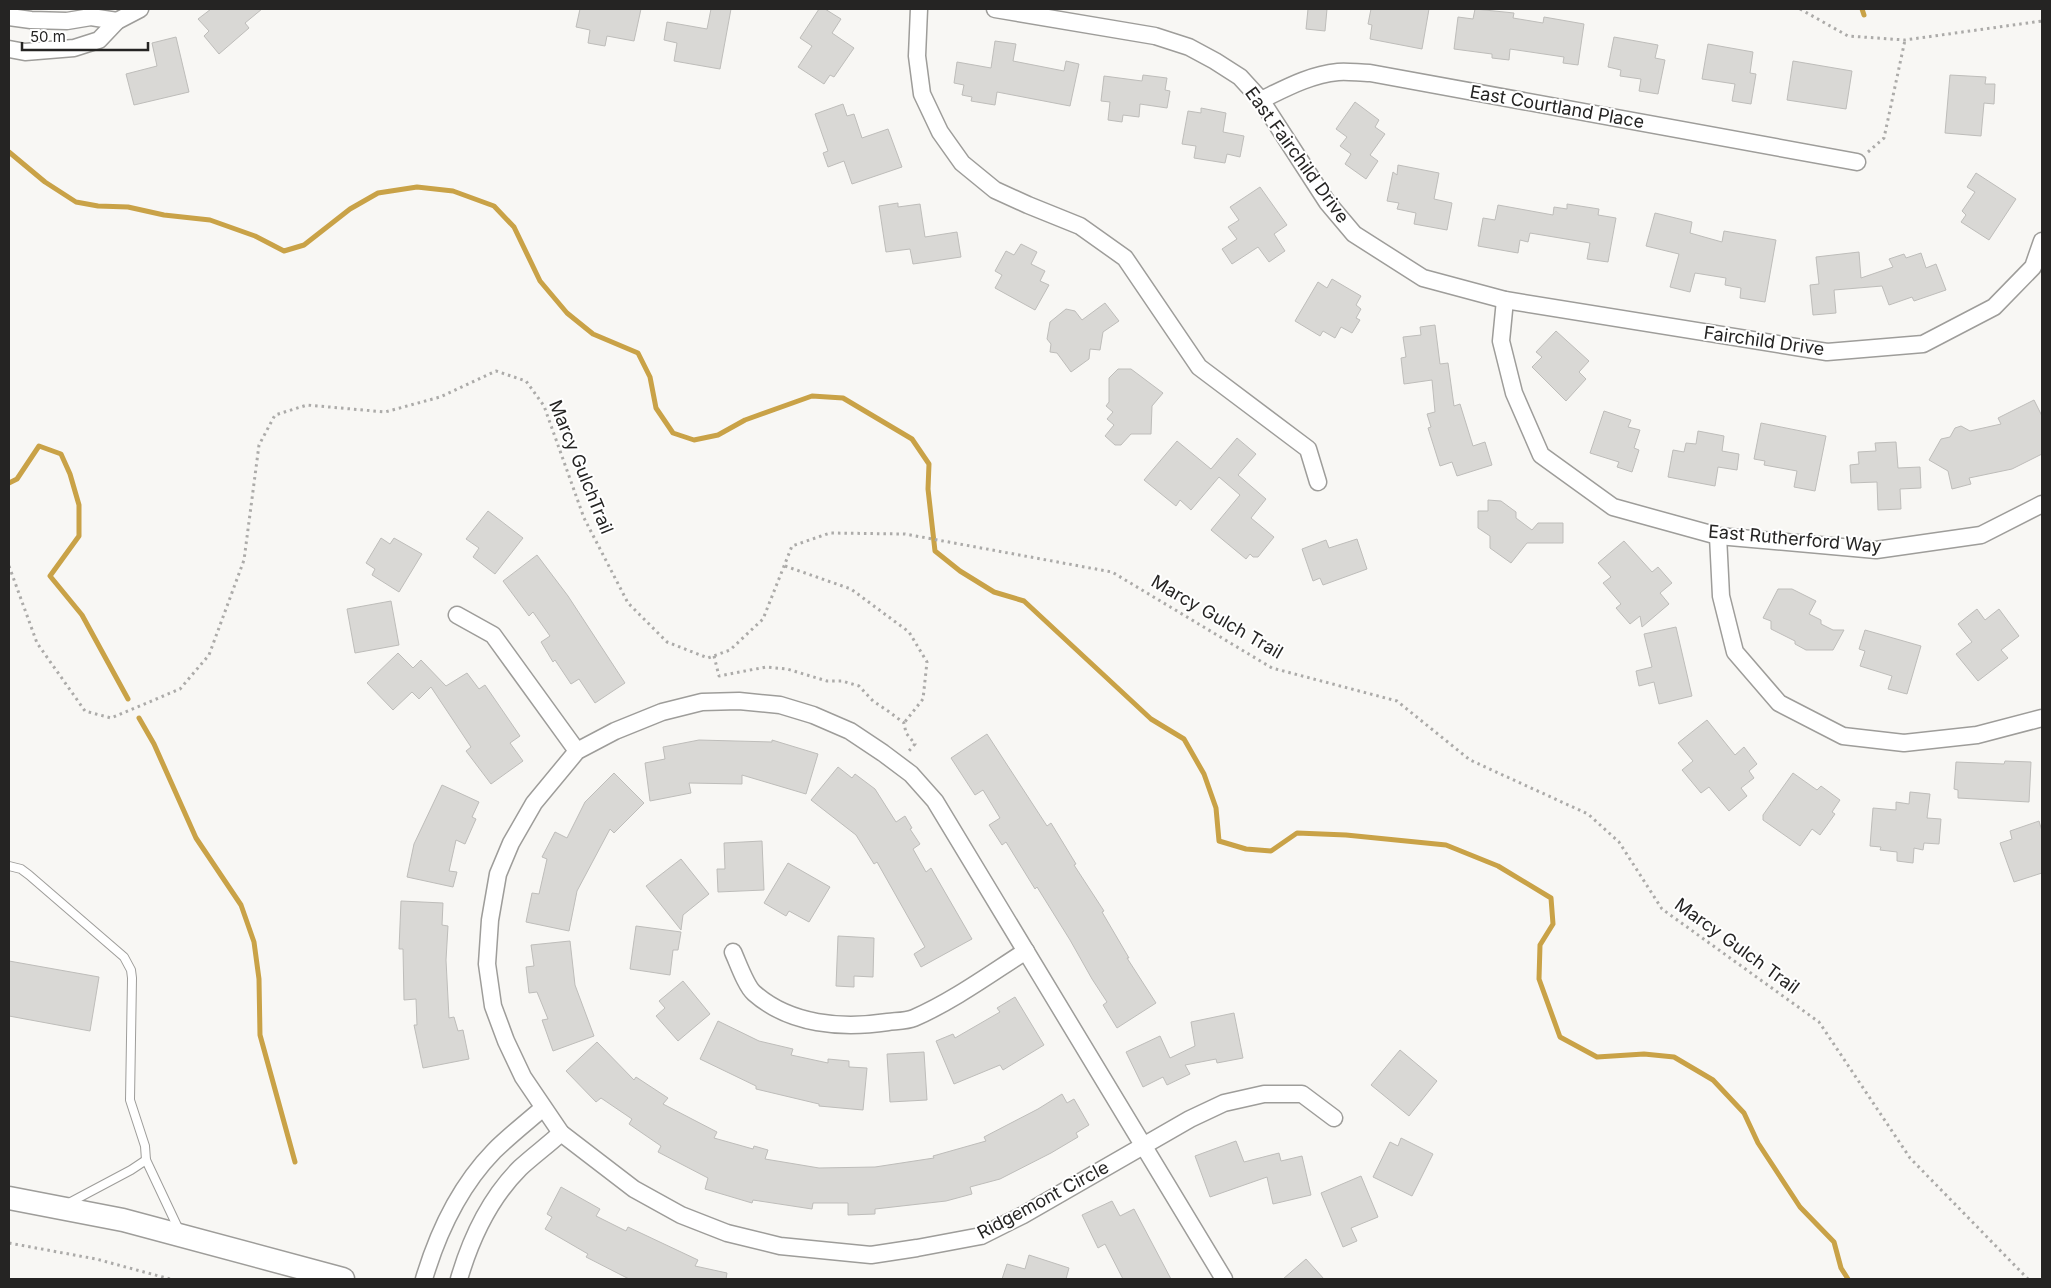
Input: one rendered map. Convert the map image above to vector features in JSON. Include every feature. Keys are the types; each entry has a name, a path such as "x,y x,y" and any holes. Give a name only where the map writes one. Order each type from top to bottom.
{"main road":[{"path":"9,1198 123,1220 344,1279"}],"street":[{"path":"9,50 25,52 74,48 99,40 117,21 140,9"},
{"path":"919,9 917,56 922,94 940,132 962,163 995,190 1080,226 1125,258 1198,367 1308,448 1318,482"},
{"name":"East Fairchild Drive","path":"995,9 1155,36 1189,47 1240,77 1261,100 1327,202 1354,234 1423,278 1505,300"},
{"path":"9,17 67,21 91,17 117,21"},
{"name":"East Courtland Place","path":"1261,100 1295,82 1309,78 1338,72 1370,73 1857,162"},
{"name":"Fairchild Drive","path":"1505,300 1827,352 1923,344 1994,307 2033,267 2042,241"},
{"name":"East Rutherford Way","path":"1505,300 1501,341 1514,393 1541,455 1613,507 1718,536 1876,550 1981,535 2042,504"},
{"path":"1718,536 1721,596 1735,652 1779,702 1843,736 1904,743 1977,736 2042,718"},
{"path":"458,615 493,635 577,751"},
{"name":"Ridgemont Circle","path":"702,702 780,705 813,715 850,731 898,763 911,774 935,801 1143,1145 1023,1215 982,1236 917,1248 871,1254 780,1246 727,1233 681,1214 634,1188 562,1133 523,1077 506,1041 493,1006 487,964 490,920 498,874 511,843 534,803 577,751 615,731 662,712 702,702"},
{"path":"733,952 752,992 774,1008 807,1021 842,1025 873,1024 912,1019 942,1003 1026,951"},
{"path":"1224,1279 1143,1145 1224,1103 1264,1094 1302,1094 1334,1118"},
{"path":"424,1279 434,1245 449,1213 479,1168 494,1151 543,1108"},
{"path":"459,1279 477,1226 501,1190 520,1168 562,1133"}],"lane":[{"path":"9,866 21,869 124,957 128,964 132,978 130,1100 145,1146 146,1160 182,1236"},
{"path":"59,1208 132,1170 146,1160"}],"path":[{"path":"1800,9 1848,36 1906,40 2042,22"},
{"path":"1857,162 1884,138 1906,40"},
{"name":"Marcy GulchTrail","path":"9,566 36,643 85,711 111,718 180,689 210,655 244,560 258,445 275,415 307,405 385,412 440,397 496,371 526,381 544,406 584,518 628,603 667,642 708,658 714,656"},
{"name":"Marcy Gulch Trail","path":"785,566 792,546 830,533 905,534 1112,572 1272,668 1396,701 1470,760 1588,814 1619,842 1662,909 1819,1022 1910,1158 2028,1279"},
{"path":"898,763 915,744 906,733 904,723 873,701 859,686 842,681 827,681 787,669 766,666 718,676 714,656 730,650 763,619 785,566 851,589 909,632 927,662 923,699 904,723"},
{"path":"9,1243 96,1259 170,1279"}],"building":[{"path":"211,9 262,9 245,23 249,28 219,54 204,36 209,31 198,19"},
{"path":"580,9 641,9 634,41 607,36 605,46 588,43 590,30 576,27"},
{"path":"711,9 731,9 720,69 674,61 677,43 664,40 667,22 707,29"},
{"path":"819,9 825,9 841,19 832,33 854,48 834,77 830,75 824,84 798,67 812,46 800,38"},
{"path":"1308,9 1327,9 1325,31 1306,29"},
{"path":"1371,9 1429,9 1422,49 1370,39 1372,25 1368,24"},
{"path":"1475,9 1514,13 1513,18 1543,23 1544,17 1584,24 1578,65 1563,63 1564,57 1510,49 1509,60 1492,58 1492,54 1454,49 1458,17 1473,19"},
{"path":"176,37 189,92 134,105 126,74 157,66 152,43"},
{"path":"1614,37 1658,45 1655,58 1665,60 1658,94 1639,91 1641,79 1620,76 1621,70 1608,67"},
{"path":"995,41 1016,44 1013,61 1064,71 1066,61 1079,64 1070,106 997,92 995,105 971,101 972,97 962,95 964,85 954,83 957,62 991,68"},
{"path":"1708,44 1753,52 1750,73 1756,74 1751,104 1732,101 1735,84 1702,79"},
{"path":"1793,61 1852,71 1846,109 1787,100"},
{"path":"1143,75 1167,78 1165,90 1170,91 1167,108 1140,104 1139,117 1123,115 1122,122 1108,120 1110,102 1101,101 1104,76 1142,81"},
{"path":"1950,75 1986,77 1985,84 1995,84 1994,104 1984,103 1981,136 1945,133"},
{"path":"1355,102 1379,120 1375,127 1385,134 1370,155 1378,161 1366,179 1345,164 1351,154 1340,146 1347,137 1336,129"},
{"path":"843,104 847,116 854,114 862,138 888,129 902,167 852,184 844,161 828,167 823,153 828,151 815,114"},
{"path":"1201,108 1226,113 1223,132 1244,136 1240,157 1227,154 1225,163 1194,158 1196,146 1182,144 1188,111 1201,113"},
{"path":"1398,165 1439,173 1434,199 1452,203 1447,230 1414,224 1416,213 1397,209 1399,203 1387,201 1393,172 1397,175"},
{"path":"1976,173 2016,199 1989,240 1961,222 1966,215 1962,211 1975,192 1967,187"},
{"path":"1260,187 1287,225 1274,234 1285,251 1269,262 1258,247 1232,264 1222,249 1237,239 1228,227 1239,220 1230,207"},
{"path":"898,203 898,207 920,204 925,237 957,232 961,257 913,264 910,249 886,252 879,206"},
{"path":"1567,204 1599,209 1598,215 1616,218 1608,262 1587,259 1590,243 1530,233 1528,242 1520,240 1518,253 1478,246 1483,218 1495,220 1498,205 1553,215 1554,207 1567,209"},
{"path":"1655,213 1692,222 1690,233 1722,242 1724,231 1776,240 1765,302 1740,298 1741,288 1725,285 1726,278 1695,273 1690,292 1670,287 1679,254 1646,246"},
{"path":"1021,244 1037,252 1031,264 1045,271 1040,281 1049,285 1035,310 995,288 1002,275 995,271 1006,251 1014,255"},
{"path":"1859,252 1861,278 1893,267 1889,259 1904,254 1906,258 1921,253 1926,268 1936,264 1946,290 1914,301 1912,297 1889,305 1882,286 1834,290 1836,313 1813,315 1810,285 1819,284 1816,257"},
{"path":"1332,279 1361,296 1356,305 1361,309 1356,318 1360,320 1352,333 1341,327 1335,338 1323,331 1320,336 1295,321 1318,282 1327,288"},
{"path":"1105,303 1119,321 1103,332 1100,350 1090,349 1089,359 1071,372 1057,353 1050,352 1051,344 1047,339 1050,322 1066,309 1075,311 1082,320"},
{"path":"1435,325 1440,364 1448,363 1454,406 1460,404 1473,446 1485,442 1492,465 1457,476 1452,462 1440,466 1428,428 1431,427 1427,414 1435,412 1432,380 1404,384 1401,358 1406,357 1403,337 1421,335 1420,327"},
{"path":"1556,331 1589,361 1579,372 1586,379 1566,401 1532,367 1542,357 1536,352"},
{"path":"1118,369 1131,369 1163,393 1152,406 1151,434 1131,434 1121,445 1115,445 1105,436 1114,425 1107,419 1113,412 1106,406 1109,402 1109,378"},
{"path":"2034,400 2042,416 2042,454 2012,469 1969,478 1971,484 1952,489 1948,471 1929,460 1941,439 1950,437 1955,428 1961,426 1970,431 2001,424 1998,418"},
{"path":"1604,411 1631,420 1628,427 1640,430 1634,448 1639,450 1632,472 1617,467 1619,462 1590,453"},
{"path":"1761,423 1826,436 1815,491 1794,487 1797,471 1764,465 1765,461 1754,459"},
{"path":"1698,431 1724,436 1722,451 1739,454 1737,470 1718,467 1715,486 1668,477 1673,450 1684,452 1686,443 1696,444"},
{"path":"1237,438 1256,454 1238,475 1266,499 1251,518 1274,537 1258,557 1253,557 1250,554 1246,559 1211,530 1240,495 1219,477 1191,510 1180,500 1176,506 1144,480 1177,441 1211,469"},
{"path":"1896,442 1898,468 1920,467 1921,488 1900,489 1901,509 1878,510 1877,482 1851,483 1850,465 1859,464 1858,452 1876,451 1875,443"},
{"path":"1488,500 1501,501 1516,512 1516,518 1532,530 1538,523 1563,523 1563,543 1527,543 1511,563 1490,548 1490,536 1478,528 1478,511 1488,511"},
{"path":"488,511 523,538 495,574 473,557 479,548 466,539"},
{"path":"381,538 390,544 394,538 422,554 399,592 372,575 375,569 366,563"},
{"path":"1357,539 1367,569 1323,585 1320,578 1313,581 1302,549 1326,540 1329,548"},
{"path":"1624,541 1652,572 1658,567 1672,583 1660,593 1669,604 1642,627 1640,616 1630,624 1616,608 1621,604 1603,583 1611,577 1598,563"},
{"path":"537,555 568,596 625,683 595,703 579,679 571,684 555,660 553,662 541,642 550,636 533,612 529,616 503,581"},
{"path":"1778,589 1792,589 1816,601 1809,614 1821,620 1821,624 1833,630 1844,630 1833,650 1806,650 1795,644 1795,641 1771,629 1771,621 1763,618"},
{"path":"391,601 399,645 355,653 347,609"},
{"path":"1977,609 1985,620 1999,609 2019,636 2001,650 2008,658 1978,681 1956,654 1972,642 1958,624"},
{"path":"1676,627 1692,696 1659,704 1654,682 1639,686 1636,671 1652,667 1644,634"},
{"path":"1865,630 1921,646 1907,694 1888,689 1892,676 1860,666 1865,651 1859,649"},
{"path":"398,653 413,668 421,660 446,686 467,673 479,689 485,685 520,736 510,743 523,761 491,784 466,751 471,747 431,687 419,699 412,692 393,710 367,683"},
{"path":"1707,720 1735,755 1744,747 1757,764 1749,771 1754,778 1741,788 1747,796 1729,811 1709,787 1701,793 1682,770 1693,761 1678,743"},
{"path":"987,734 1047,826 1051,823 1076,864 1074,865 1104,911 1102,912 1129,958 1127,958 1156,1003 1117,1028 1103,1005 1107,1002 1037,887 1035,889 1006,842 1002,845 989,825 1000,818 983,790 975,795 951,758"},
{"path":"699,740 772,742 772,740 818,754 806,794 742,775 742,784 689,783 691,793 650,801 645,763 665,759 663,747"},
{"path":"2005,761 2031,762 2029,802 1958,798 1958,790 1954,789 1956,762 2004,764"},
{"path":"838,767 852,778 855,774 875,789 896,822 905,816 912,828 910,829 920,844 913,849 926,872 931,868 972,939 921,967 914,954 925,947 877,862 874,864 856,835 811,800"},
{"path":"614,773 644,803 614,833 610,829 577,891 569,931 526,922 532,893 539,894 547,859 542,857 555,832 567,838 585,802"},
{"path":"1793,773 1817,790 1821,786 1840,800 1832,812 1835,814 1820,835 1812,829 1800,846 1763,820 1763,815"},
{"path":"442,785 479,802 472,817 476,819 465,844 456,840 449,871 457,872 453,887 407,877 414,844"},
{"path":"1910,792 1930,794 1927,818 1941,819 1939,844 1924,843 1923,850 1914,848 1913,863 1897,861 1897,852 1880,850 1881,847 1870,846 1873,808 1896,810 1896,802 1909,804"},
{"path":"2039,821 2042,831 2042,873 2014,882 2000,843 2012,839 2010,831"},
{"path":"762,841 764,890 718,892 717,869 725,869 724,843"},
{"path":"681,859 709,894 683,915 681,930 646,886"},
{"path":"788,863 830,887 809,922 789,911 786,916 764,903"},
{"path":"401,901 443,903 442,925 448,926 446,960 449,1018 454,1017 458,1031 463,1030 469,1059 423,1068 414,1025 417,1025 416,999 404,1000 403,949 399,949"},
{"path":"636,926 681,932 678,950 673,950 670,975 630,969"},
{"path":"838,936 874,938 873,977 854,976 854,987 836,986"},
{"path":"570,941 575,985 594,1036 553,1051 542,1020 548,1019 537,992 529,993 526,967 534,966 531,945"},
{"path":"9,961 99,977 90,1031 9,1016"},
{"path":"683,981 710,1014 678,1041 656,1016 665,1008 659,1001"},
{"path":"1015,997 1044,1045 1003,1070 1000,1065 954,1084 936,1041 953,1034 955,1038 1000,1012 997,1008"},
{"path":"1234,1013 1243,1058 1217,1063 1216,1059 1185,1065 1190,1074 1167,1085 1163,1077 1143,1087 1126,1052 1160,1036 1170,1058 1195,1046 1191,1022"},
{"path":"718,1021 759,1041 793,1049 791,1055 828,1063 828,1059 849,1061 849,1067 867,1068 863,1110 819,1106 819,1104 756,1089 756,1086 700,1059"},
{"path":"597,1042 634,1080 636,1077 668,1098 663,1104 717,1132 714,1138 753,1149 754,1146 768,1150 765,1159 819,1168 875,1167 934,1158 933,1156 986,1141 984,1137 1038,1109 1062,1094 1067,1103 1074,1099 1089,1125 1076,1133 1078,1137 1051,1153 1000,1179 970,1187 972,1194 946,1201 875,1209 875,1214 848,1215 848,1203 813,1203 812,1209 753,1200 752,1203 705,1189 708,1178 658,1152 661,1146 629,1124 632,1119 601,1098 596,1102 566,1071"},
{"path":"1400,1050 1437,1081 1409,1116 1371,1085"},
{"path":"924,1052 927,1100 890,1102 887,1054"},
{"path":"1401,1138 1433,1154 1412,1196 1373,1177 1390,1142 1398,1146"},
{"path":"1236,1141 1244,1162 1279,1153 1281,1161 1302,1156 1311,1195 1273,1204 1267,1177 1210,1197 1195,1156"},
{"path":"1361,1176 1378,1217 1351,1228 1357,1241 1343,1247 1321,1193"},
{"path":"561,1187 600,1209 596,1216 626,1231 628,1227 698,1260 695,1266 727,1273 726,1279 629,1279 586,1257 588,1254 545,1229 552,1217 547,1214"},
{"path":"1112,1201 1120,1216 1134,1209 1171,1279 1123,1279 1105,1244 1098,1248 1082,1215"},
{"path":"1029,1255 1069,1268 1066,1279 1002,1279 1007,1264 1025,1269"},
{"path":"1306,1259 1324,1279 1283,1279"}],"waterway":[{"path":"1862,9 1864,15"},
{"path":"9,152 45,182 76,202 98,206 128,207 164,215 210,220 255,236 284,251 304,245 350,209 378,193 417,187 453,191 494,206 514,227 540,281 567,313 593,334 638,353 650,377 656,408 673,433 694,440 718,435 745,420 812,396 843,398 912,439 929,464 928,489 935,551 960,571 994,592 1024,601 1151,719 1184,739 1204,774 1216,808 1219,841 1246,849 1271,851 1297,833 1346,835 1446,845 1498,866 1551,898 1553,924 1540,945 1539,979 1560,1037 1597,1057 1644,1054 1674,1057 1713,1080 1744,1113 1758,1143 1800,1207 1834,1242 1841,1268 1848,1279"},
{"path":"9,483 17,479 39,446 61,454 70,474 79,505 79,536 50,576 82,615 128,699"},
{"path":"139,718 154,744 196,838 241,905 254,942 259,979 260,1035 295,1162"}]}
